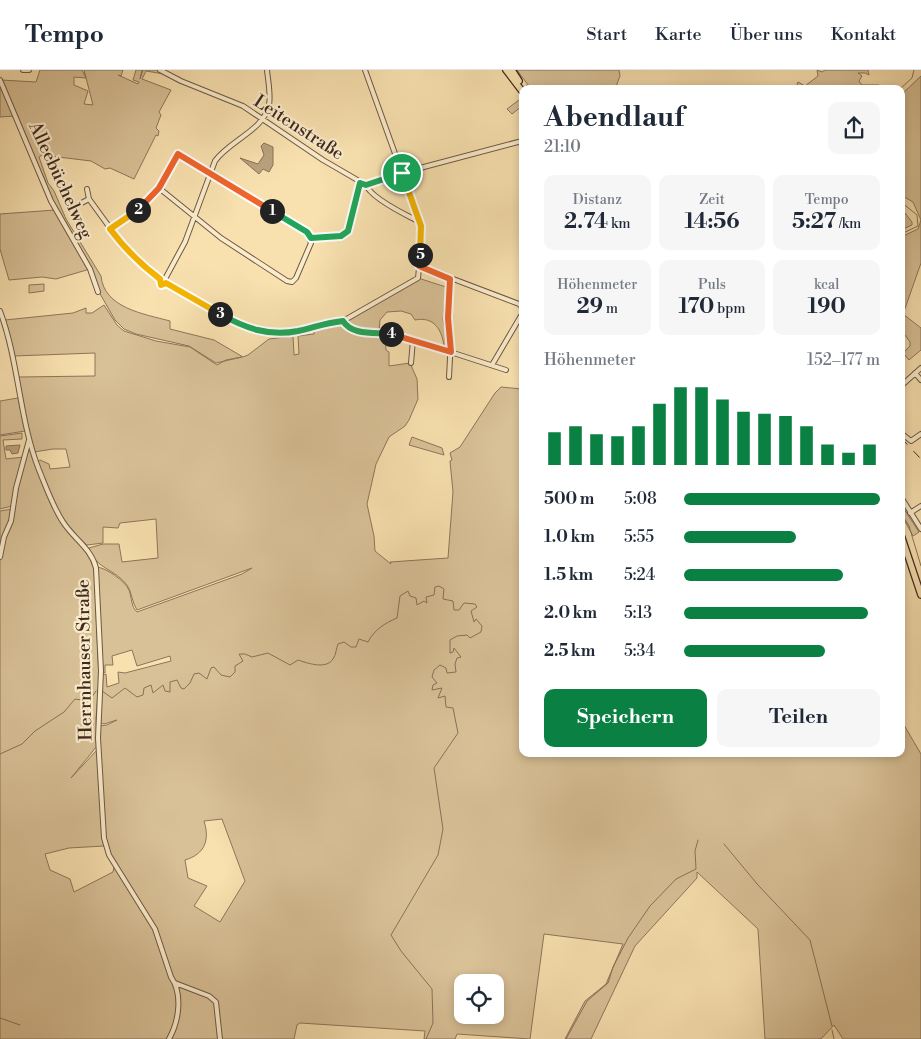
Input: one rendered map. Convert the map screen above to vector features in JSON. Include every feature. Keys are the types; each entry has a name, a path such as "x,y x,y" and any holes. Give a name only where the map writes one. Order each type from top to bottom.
{"main road":[{"path":"506,70 520,85"},
{"path":"512,70 521,85"},
{"path":"905,547 921,595"}],"street":[{"path":"23,70 29,70"},
{"name":"Leitenstraße","path":"160,70 181,81 242,106 360,183 366,185 368,190 395,208 419,219"},
{"path":"164,280 185,242 211,172 220,154 263,119 269,105 267,70"},
{"path":"87,189 89,199 136,262 233,322 257,331 281,333 343,321 418,278 422,240 419,219 365,70"},
{"name":"Alleebüchelweg","path":"0,80 54,207 90,269 98,292"},
{"path":"366,185 402,173 519,142"},
{"path":"110,229 144,205 159,188 178,154 211,172 307,232 311,238 309,252 296,278 292,282 287,281 221,238 159,188"},
{"path":"311,238 341,236 348,231 360,183"},
{"path":"68,198 74,208 89,199"},
{"path":"419,266 519,304"},
{"path":"449,377 451,352 448,318 450,279"},
{"name":"Herrnhauser Straße","path":"0,311 7,333 29,440 60,518 86,547 95,563 101,662 98,738 105,844 109,855 155,928 179,995 178,1007 169,1039"},
{"path":"492,365 519,319"},
{"path":"343,321 346,327 355,331 381,333 413,340 506,370"},
{"path":"411,363 413,340"},
{"path":"905,382 921,368"},
{"path":"915,373 921,380"},
{"path":"905,436 911,441 921,434"},
{"path":"0,557 29,440"},
{"path":"905,504 921,529"},
{"path":"910,513 921,506"},
{"path":"175,983 209,996 216,1002 220,1039"}],"shaded area":[{"path":"40,70 82,70 86,78 74,77 74,85 88,91 84,104 93,105 84,70 123,70 121,76 118,75 138,84 139,82 133,80 136,70 142,70 140,79 143,70 158,70 164,74 146,71 142,79 171,90 159,112 161,115 156,128 159,131 158,136 156,135 134,179 110,168 105,169 91,161 42,155 39,157 48,183 54,191 66,219 101,276 109,296 127,308 170,321 170,329 214,340 243,357 269,339 293,336 294,355 299,354 298,336 314,334 314,330 319,329 317,325 338,323 418,278 446,287 443,320 448,343 447,348 444,346 439,330 432,322 422,319 415,320 411,314 401,311 387,312 380,320 379,332 385,334 386,350 389,352 389,366 410,363 417,379 418,399 405,426 389,437 376,464 367,504 374,536 375,551 391,564 390,562 448,558 453,492 450,453 460,447 495,393 501,387 519,389 519,757 905,757 905,727 921,754 921,1039 843,1039 834,1025 821,1039 765,1039 758,929 697,872 697,878 635,946 591,1039 565,1039 585,1001 606,984 623,944 544,934 530,1039 457,1034 455,1039 424,1039 425,1031 300,1023 297,1025 294,1039 0,1039 0,560 29,446 59,517 81,543 94,564 99,681 96,718 97,746 71,778 97,750 100,793 99,726 107,725 117,720 104,724 99,722 102,675 106,674 107,687 119,683 118,672 125,673 171,661 170,656 137,666 132,650 112,656 113,665 105,665 105,673 103,671 97,567 110,572 123,582 129,590 137,612 242,574 252,568 137,610 130,591 127,585 117,575 95,560 89,548 103,544 119,544 122,562 158,558 156,519 120,523 118,528 103,527 103,543 87,545 77,537 62,518 37,462 40,460 49,464 50,469 70,467 66,449 34,452 17,377 95,376 95,353 14,356 5,320 73,313 86,308 86,313 92,313 104,305 117,325 124,331 156,341 190,347 217,365 224,361 216,363 189,346 136,334 124,329 115,320 99,292 90,267 51,200 1,80 36,82","holes":["101,804 109,848 115,862 113,872 74,892 70,879 50,870 45,854 69,848 104,846","222,819 245,881 220,922 194,906 207,886 188,878 185,860 197,854 204,845 206,840 204,821"]},
{"path":"517,70 619,70 620,76 617,85 528,85"},
{"path":"817,70 822,72 825,70 868,70 869,75 858,73 862,76 859,81 862,85 806,85 818,76"},
{"path":"921,76 921,220 913,202 905,197 905,91"},
{"path":"0,84 15,116 0,117"},
{"path":"519,100 519,108 512,114 507,109"},
{"path":"264,143 273,147 273,165 269,172 263,169 259,174 240,158 258,164 264,155 261,146"},
{"path":"55,210 90,269 56,279 42,277 9,280 0,249 0,214"},
{"path":"905,213 912,222 912,225 905,228"},
{"path":"921,220 921,263 905,308 905,235 918,229"},
{"path":"44,284 44,291 29,293 29,285"},
{"path":"905,316 921,328 921,350 909,360 905,355 905,351 910,346 910,342 905,335"},
{"path":"18,398 25,431 0,435 0,401"},
{"path":"22,433 22,439 3,440 6,459 24,457 12,506 0,509 0,436"},
{"path":"412,437 442,448 444,455 409,445"},
{"path":"20,445 18,453 12,454 10,450 6,450 6,446"},
{"path":"12,510 0,553 0,511"},
{"path":"905,510 919,532 913,536 905,521"}],"waterway":[{"path":"904,85 912,78 914,70"},
{"path":"905,205 917,215 918,226 905,232"},
{"path":"905,520 909,526 921,566"},
{"path":"102,691 112,698 125,688 137,697 143,695 144,688 151,685 153,693 163,685 165,691 170,692 170,682 177,680 181,688 184,689 190,683 194,674 199,673 207,679 211,668 214,667 221,675 230,677 235,672 235,666 243,661 239,654 252,657 268,653 290,665 298,660 316,665 326,664 334,657 338,644 344,642 351,647 356,647 359,639 368,642 380,627 397,618 400,596 408,591 410,596 416,598 417,605 424,601 427,603 426,597 434,595 435,587 439,586 444,589 443,599 453,601 454,610 459,610 464,603 475,604 477,607 471,611 474,622 476,619 482,626 481,632 470,638 467,635 457,636 450,640 450,653 453,652 454,648 461,657 457,658 455,664 456,672 447,673 446,668 440,665 434,670 432,677 437,683 433,685 432,690 442,688 438,698 445,696 446,707 453,708 458,733 434,768 443,829 438,855 391,935 401,951 432,989 433,1023 426,1039"},
{"path":"0,754 22,744 35,731 64,712 75,699 89,701 96,691"},
{"path":"566,1039 587,1001 608,983 613,967 628,938 650,906 676,879 696,869 695,851 698,840"},
{"path":"724,844 758,885 810,940 832,1026"},
{"path":"0,1018 20,1025"},
{"path":"832,1030 834,1039"}],"railway":[{"path":"516,70 526,85"},
{"path":"905,442 921,459"}],"route":[{"path":"178,154 211,172 304,230 311,238 341,236 348,231 360,183 366,185 402,173 421,226 422,240 419,266 450,279 448,318 451,352 404,337 352,330 346,327 343,321 320,324 288,333 251,329 233,322 166,283 161,285 160,279 136,262 110,229 144,205 159,188 175,156 178,154"}]}
